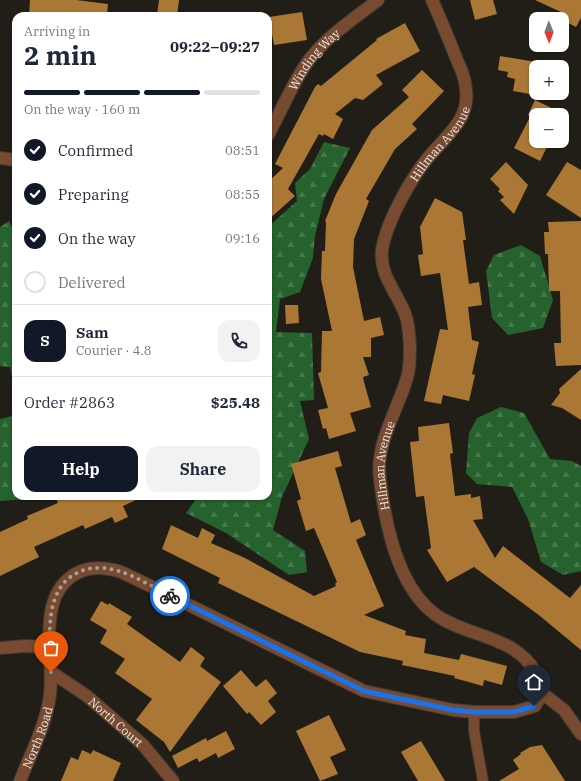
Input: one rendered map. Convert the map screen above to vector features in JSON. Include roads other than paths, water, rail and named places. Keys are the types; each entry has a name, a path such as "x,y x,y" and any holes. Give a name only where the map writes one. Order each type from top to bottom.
{"street":[{"name":"Winding Way","path":"272,127 293,85 310,59 327,41 378,0"},
{"name":"Hillman Avenue","path":"432,0 449,38 465,83 467,100 464,114 454,129 427,159 414,177 393,217 382,250 384,274 406,315 410,347 408,376 380,453 380,478 391,540 412,589 436,615 458,626 500,641 523,656 536,674 542,693"},
{"path":"0,158 12,160"},
{"path":"0,648 25,646 50,647 50,619 56,596 64,581 85,570 100,568 114,570 136,579 364,691 453,710 474,712 514,712 534,706 542,693 564,710 581,734"},
{"name":"North Road","path":"20,781 46,717 51,672 50,647"},
{"name":"North Court","path":"51,672 87,696 143,745 173,781"}],"lane":[{"path":"474,712 474,731 483,781"}]}
